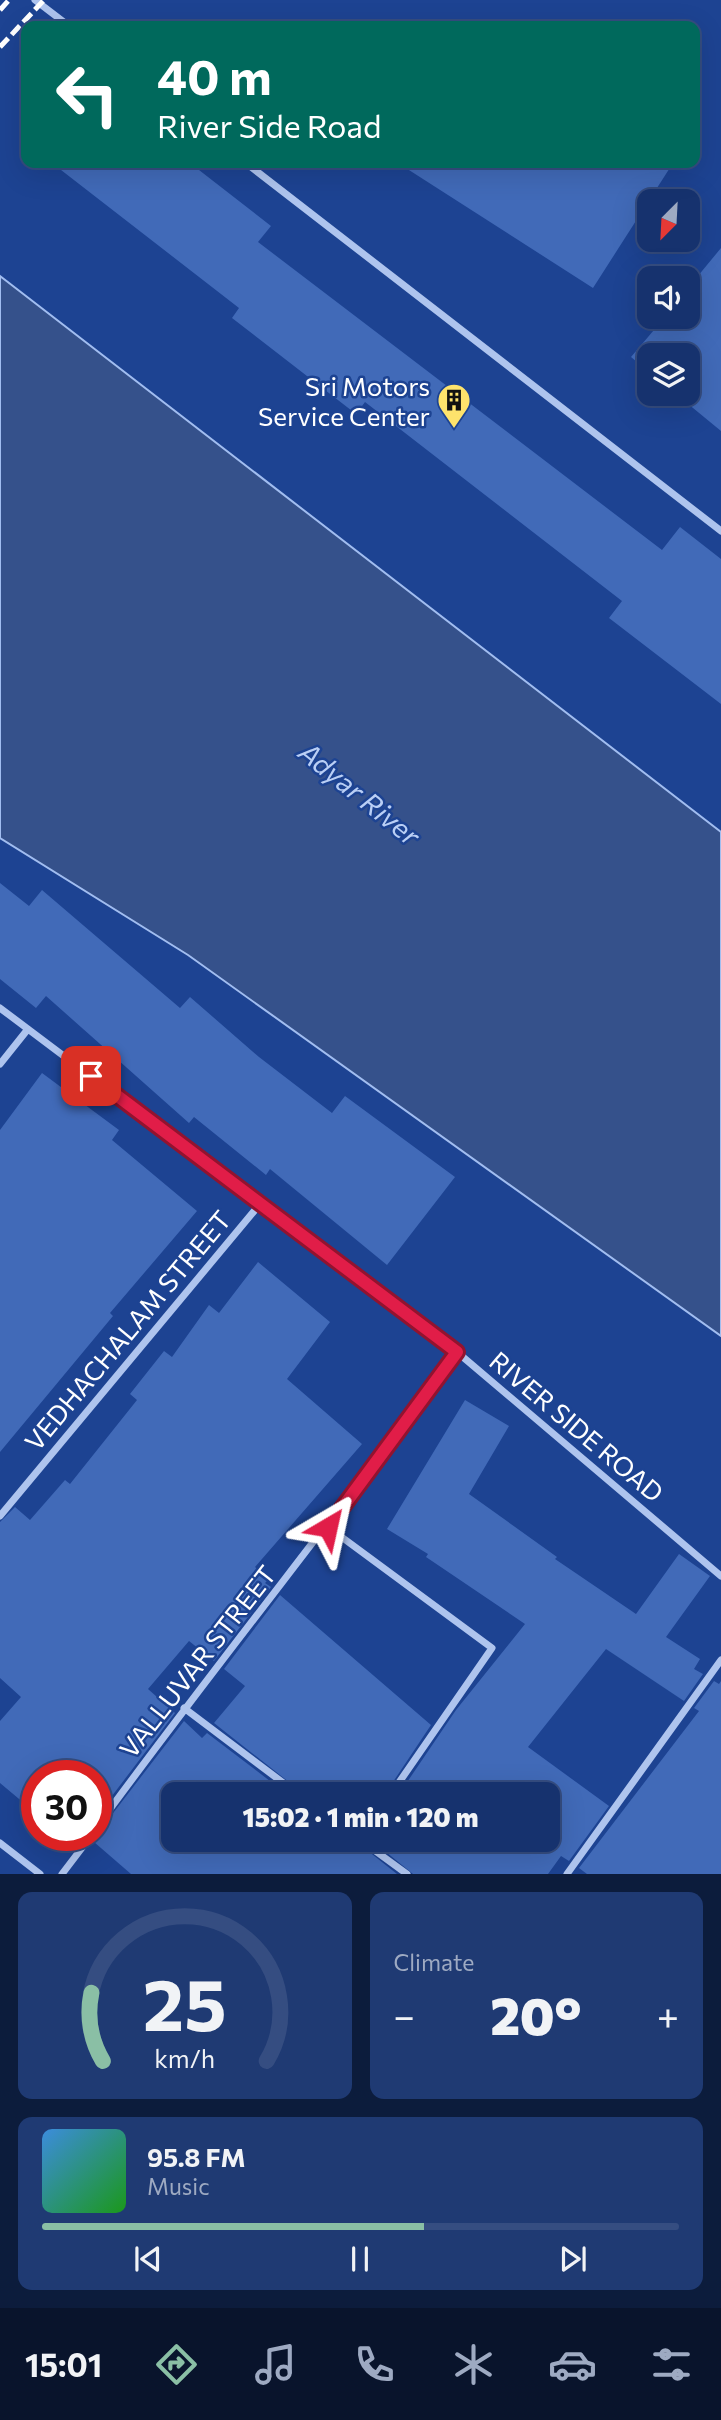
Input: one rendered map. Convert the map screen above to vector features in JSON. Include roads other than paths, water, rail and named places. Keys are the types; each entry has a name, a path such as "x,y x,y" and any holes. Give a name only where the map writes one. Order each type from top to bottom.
{"street":[{"path":"35,0 62,21"},
{"path":"252,168 721,530"},
{"name":"RIVER SIDE ROAD","path":"0,1008 457,1352 721,1576"},
{"path":"0,1064 28,1029"},
{"name":"VEDHACHALAM STREET","path":"0,1516 260,1204"},
{"name":"VALLUVAR STREET","path":"112,1806 184,1708 328,1527 457,1352"},
{"path":"328,1527 492,1648 399,1782"},
{"path":"567,1874 721,1660"},
{"path":"184,1708 282,1782"},
{"path":"0,1843 40,1874"},
{"path":"62,1874 79,1851"},
{"path":"377,1852 407,1874"}],"water":[{"name":"Adyar River","path":"0,276 721,832 721,1336 188,955 0,838"}],"railway":[{"path":"0,10 9,0"},
{"path":"24,21 44,0"},
{"path":"0,47 21,25"}],"place":[{"name":"Sri Motors Service Center","path":"454,430"}]}
